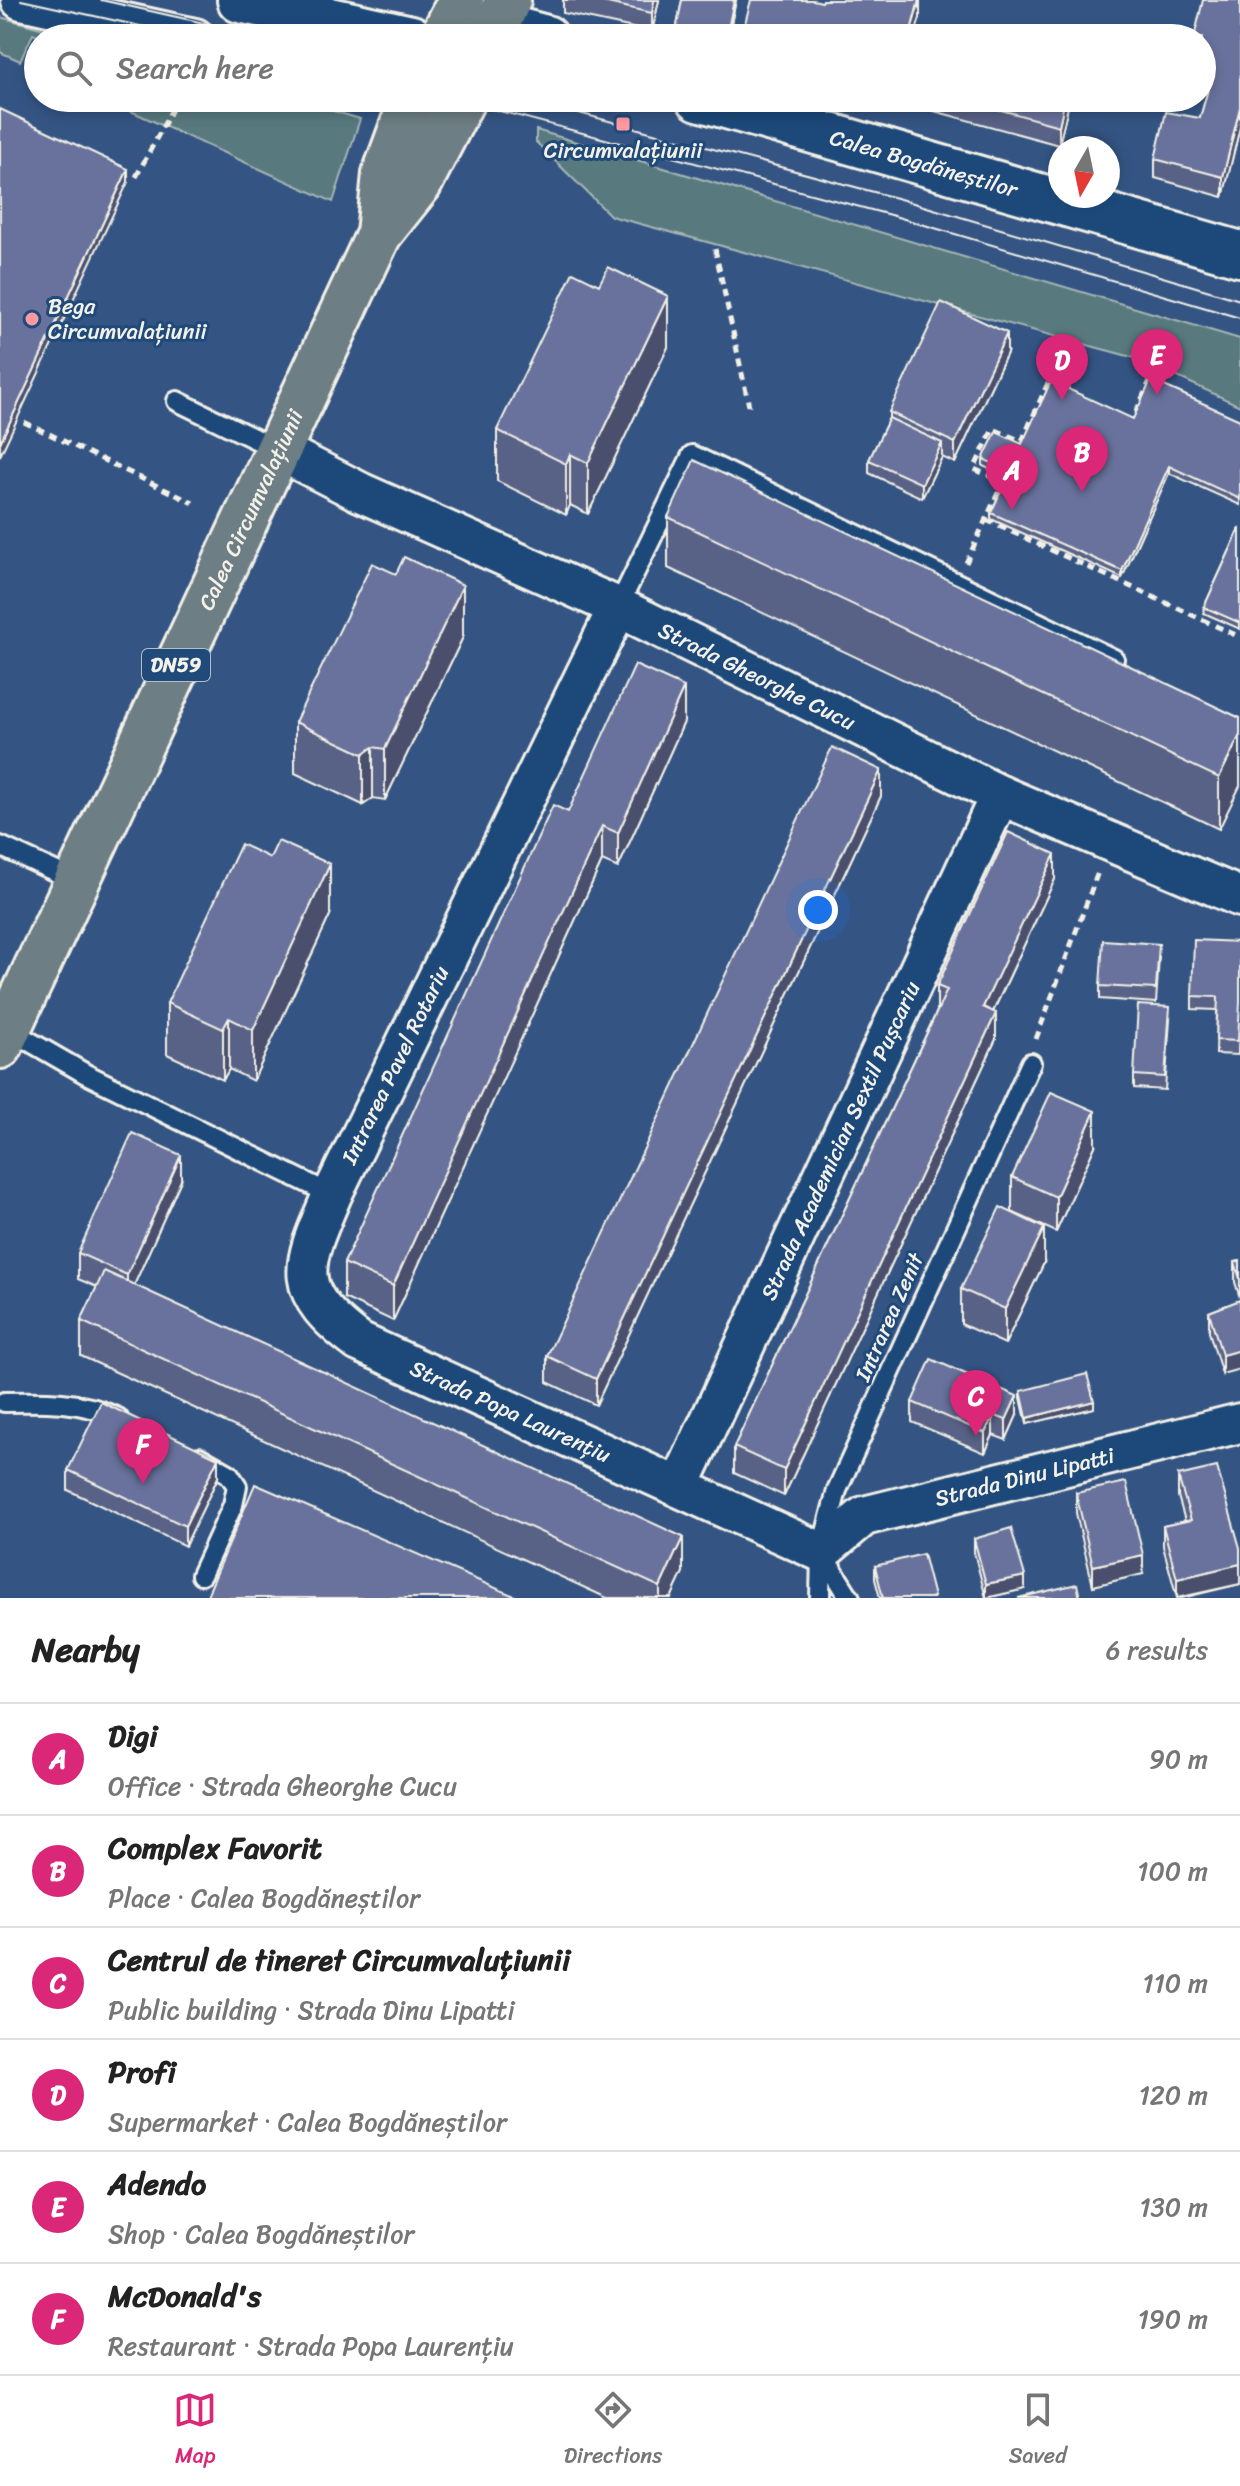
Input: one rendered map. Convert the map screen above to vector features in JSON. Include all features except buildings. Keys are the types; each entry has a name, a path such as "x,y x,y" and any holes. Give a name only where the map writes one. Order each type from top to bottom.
{"main road":[{"path":"240,0 348,24"},
{"path":"449,24 461,0"},
{"name":"Calea Circumvalațiunii","path":"379,234 385,174 408,112"},
{"name":"Calea Circumvalațiunii","path":"4,1038 276,449 379,234 419,184 456,112"},
{"name":"Calea Bogdăneștilor","path":"748,112 1240,254"}],"street":[{"path":"21,0 131,24"},
{"name":"Strada Gheorghe Cucu","path":"276,449 360,492 618,607 1000,795 1240,897"},
{"name":"Intrarea Pavel Rotariu","path":"332,1195 618,607"},
{"name":"Strada Academician Sextil Pușcariu","path":"679,1487 1000,795"},
{"name":"Strada Popa Laurențiu","path":"332,1195 310,1253 307,1277 312,1298 330,1321 359,1342 821,1552"},
{"name":"Strada Dinu Lipatti","path":"821,1552 864,1516 1240,1423"}],"lane":[{"path":"177,401 276,449"},
{"path":"618,607 692,455 1137,670"},
{"path":"0,846 76,881"},
{"path":"4,1038 86,1074 332,1195"},
{"name":"Intrarea Zenit","path":"820,1598 821,1552 837,1490 1031,1063"},
{"path":"4,1402 53,1401 100,1409 139,1428"},
{"path":"178,1447 229,1474 237,1486 233,1505 201,1575"},
{"path":"821,1552 850,1598"}],"path":[{"path":"136,177 171,112"},
{"path":"715,249 749,406"},
{"path":"1065,391 1081,355"},
{"path":"1118,415 1132,421 1153,374"},
{"path":"957,582 1003,482 974,469 993,429 1022,441 1048,383 1078,397"},
{"path":"24,422 193,503"},
{"path":"986,520 1240,637"},
{"path":"1031,1063 1034,1045 1109,843"}],"green space":[{"path":"0,17 26,24 24,53 20,61 0,52"},
{"path":"133,112 337,112 360,119 333,202"},
{"path":"536,130 1240,339 1240,406 1139,359 611,216 536,142"}],"tram line":[{"path":"21,0 131,24"},
{"path":"101,0 208,24"},
{"path":"504,112 894,216 1240,318"},
{"path":"575,112 900,199 1240,300"}],"place":[{"name":"Circumvalațiunii","path":"623,124"},
{"name":"Bega Circumvalațiunii","path":"32,319"},
{"name":"Adendo","path":"1157,395"},
{"name":"Profi","path":"1062,400"},
{"name":"Complex Favorit","path":"1082,492"},
{"name":"Digi","path":"1012,510"},
{"name":"Centrul de tineret Circumvaluțiunii","path":"976,1436"},
{"name":"McDonald's","path":"143,1484"}]}
